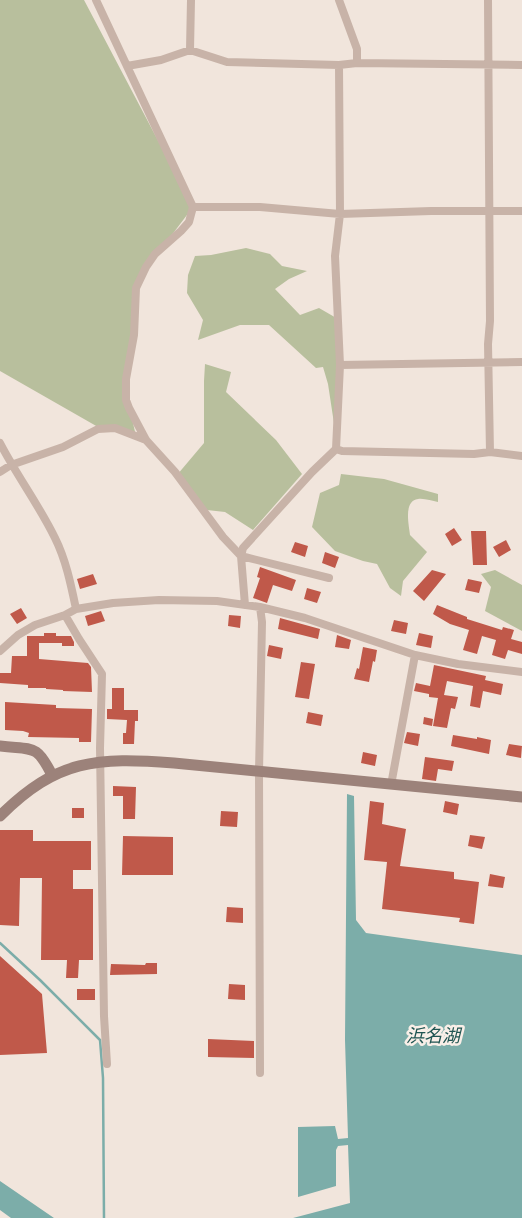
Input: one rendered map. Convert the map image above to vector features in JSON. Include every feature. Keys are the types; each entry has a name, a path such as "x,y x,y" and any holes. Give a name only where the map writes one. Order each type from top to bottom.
{"street":[{"path":"96,0 192,207 189,222 155,254 143,272 136,288 134,335 126,373 126,400 134,420 146,440 175,472 224,537 241,556 329,578"},
{"path":"190,50 191,0"},
{"path":"340,0 357,49 357,63"},
{"path":"488,0 490,321 488,344 490,452"},
{"path":"127,66 161,60 190,50 227,62 339,65 357,63 522,64"},
{"path":"246,605 241,556 243,548 312,472 336,450 340,365 335,256 340,214 339,65"},
{"path":"192,207 260,207 340,214 522,211"},
{"path":"340,365 522,362"},
{"path":"0,472 11,465 63,447 98,429 115,428 146,440"},
{"path":"0,443 54,537 69,578 76,609"},
{"path":"336,450 474,454 490,452 522,456"},
{"path":"0,650 18,635 76,609 113,603 159,600 217,601 260,607 305,618 415,655 458,664 522,672"},
{"path":"260,607 262,622 259,772 260,1073"},
{"path":"65,615 102,674 100,761 104,1016 107,1064"},
{"path":"391,784 415,655"},
{"path":"0,746 35,750 41,754 52,775"},
{"path":"0,816 30,789 52,775 73,767 100,761 135,760 522,797"}],"green space":[{"path":"0,0 84,0 193,207 140,277 126,393 136,436 98,427 0,371"},
{"path":"246,248 270,254 282,266 307,271 289,279 275,289 300,315 319,308 338,319 335,430 328,384 323,367 316,368 269,325 240,325 198,340 203,320 187,293 188,275 195,256"},
{"path":"205,364 231,372 226,392 276,440 302,474 253,530 225,512 207,510 177,475 204,443"},
{"path":"341,474 384,479 438,494 438,502 418,499 410,504 408,520 410,535 427,552 403,581 401,596 390,588 377,564 335,551 312,527 320,493 339,485"},
{"path":"495,570 522,585 522,631 485,611 491,587 481,574"}],"water":[{"name":"浜名湖","path":"347,794 354,796 356,920 366,933 522,955 522,1218 293,1218 350,1203 348,1145 338,1146 336,1150 336,1186 298,1197 298,1127 335,1126 338,1139 348,1138 345,1040"},
{"path":"0,1181 54,1218 11,1218 0,1210"}],"building":[{"path":"454,528 462,540 452,546 445,534"},
{"path":"471,531 486,531 487,565 473,565"},
{"path":"506,540 511,550 499,557 493,547"},
{"path":"295,542 308,546 305,557 291,552"},
{"path":"325,552 339,557 335,568 322,563"},
{"path":"260,567 296,580 292,591 273,585 267,603 253,598 260,578 257,577"},
{"path":"432,570 446,574 424,601 413,591"},
{"path":"93,574 97,584 80,589 77,579"},
{"path":"468,579 482,582 479,593 465,590"},
{"path":"307,588 321,592 317,603 304,599"},
{"path":"437,605 467,617 467,619 502,630 503,627 514,630 511,639 522,642 522,654 508,650 505,659 492,655 496,640 482,636 477,654 463,650 469,630 450,624 433,614"},
{"path":"21,608 27,618 17,624 10,614"},
{"path":"101,611 105,621 88,626 85,616"},
{"path":"229,615 241,616 240,628 228,626"},
{"path":"280,618 320,629 318,639 278,629"},
{"path":"394,620 408,623 406,634 391,631"},
{"path":"44,633 56,633 56,636 71,636 74,646 62,646 62,643 39,643 39,659 88,663 91,667 92,692 28,688 28,685 0,683 0,673 11,673 12,656 27,656 27,636 44,636"},
{"path":"419,633 433,636 431,648 416,645"},
{"path":"337,635 351,640 349,649 335,647"},
{"path":"269,645 283,648 281,659 267,656"},
{"path":"363,647 377,650 369,682 354,679 357,668 359,669"},
{"path":"301,662 315,664 309,699 295,697"},
{"path":"434,665 486,676 485,680 503,684 501,695 483,691 480,708 470,706 473,686 447,681 444,695 458,697 455,709 451,708 447,728 433,726 438,698 429,697 429,694 414,691 416,683 430,686"},
{"path":"112,688 124,688 124,710 138,710 138,721 135,721 134,744 123,744 123,733 126,733 127,720 107,719 107,709 112,709"},
{"path":"5,702 56,705 56,708 92,709 91,742 79,742 79,738 28,737 29,733 23,731 5,730"},
{"path":"308,712 323,715 321,726 306,723"},
{"path":"424,717 433,719 432,726 423,724"},
{"path":"407,732 420,734 418,746 404,743"},
{"path":"453,735 491,740 489,754 451,746"},
{"path":"509,744 522,746 521,758 506,755"},
{"path":"363,752 377,755 375,766 361,763"},
{"path":"425,757 454,761 452,771 438,769 436,781 422,779"},
{"path":"113,786 136,787 135,819 123,819 123,796 113,796"},
{"path":"370,801 384,803 382,824 406,829 400,866 454,872 454,879 479,882 474,924 459,922 460,918 382,909 387,862 364,860"},
{"path":"445,801 459,804 457,815 443,812"},
{"path":"72,808 84,808 84,818 72,818"},
{"path":"221,811 238,812 237,827 220,826"},
{"path":"0,830 33,830 33,841 91,841 91,870 73,870 73,889 93,889 93,960 79,960 78,978 66,978 67,960 41,960 42,878 20,878 19,926 0,925"},
{"path":"470,835 485,837 482,849 468,846"},
{"path":"123,836 173,837 173,875 122,875"},
{"path":"490,874 505,877 503,888 488,886"},
{"path":"227,907 243,908 243,923 226,922"},
{"path":"0,956 42,994 47,1053 0,1055"},
{"path":"146,963 157,963 157,974 110,975 111,964 145,965"},
{"path":"229,984 245,985 245,1000 228,999"},
{"path":"77,989 95,989 95,1000 77,1000"},
{"path":"208,1039 254,1041 254,1058 208,1057"}],"waterway":[{"path":"0,943 100,1040 103,1078 104,1218"}]}
